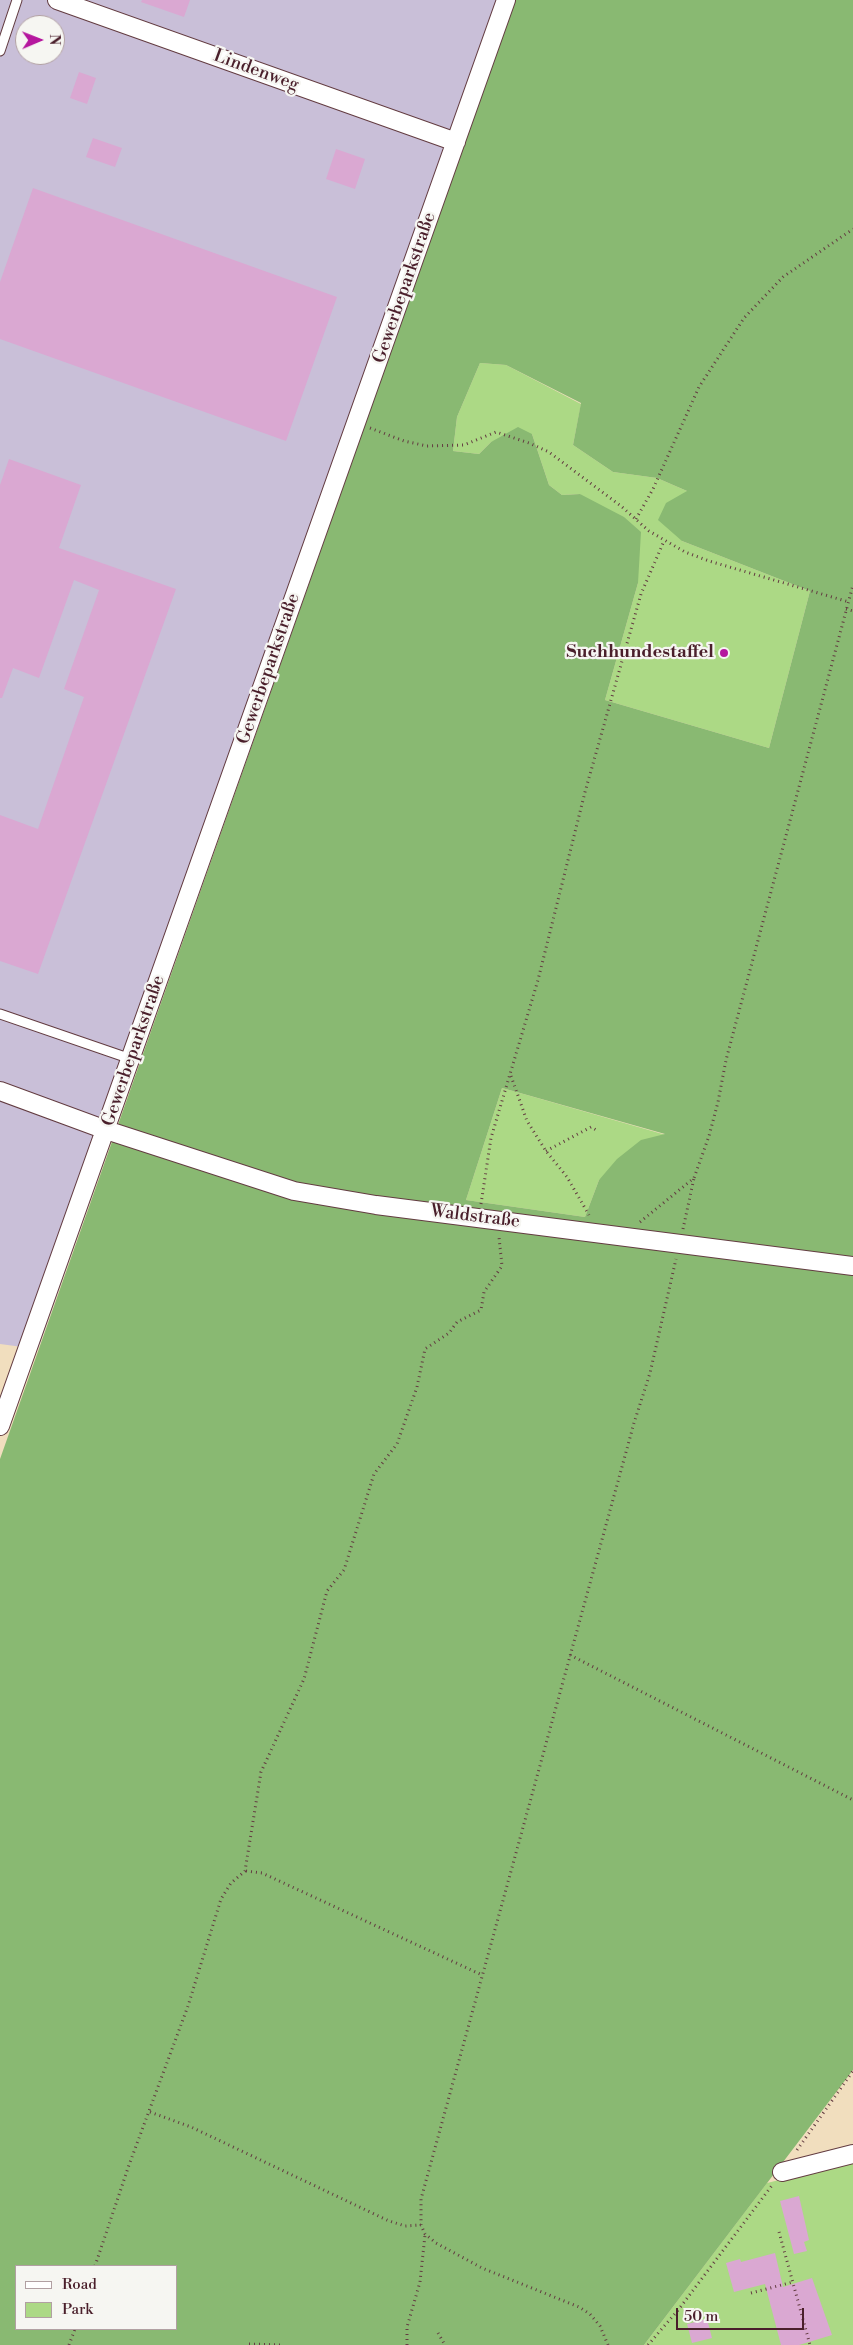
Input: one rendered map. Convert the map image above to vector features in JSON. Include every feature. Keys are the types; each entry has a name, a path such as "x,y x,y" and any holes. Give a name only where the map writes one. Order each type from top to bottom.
{"street":[{"name":"Lindenweg","path":"57,0 456,142"},
{"name":"Gewerbeparkstraße","path":"0,1426 358,422 506,0"},
{"name":"Waldstraße","path":"0,1091 106,1130 294,1191 376,1205 498,1219 853,1266"},
{"path":"782,2172 853,2154"}],"lane":[{"path":"0,51 17,0"},
{"path":"0,1014 131,1059"}],"path":[{"path":"636,519 653,489 699,387 744,318 783,277 853,229"},
{"path":"358,422 384,435 427,446 464,445 496,432 513,437 549,452 664,541 709,561 848,602"},
{"path":"480,1217 491,1138 538,980 583,802 641,594 664,541"},
{"path":"608,2345 600,2326 590,2314 579,2306 482,2268 436,2243 425,2234 421,2225 421,2199 634,1423 650,1373 694,1178 718,1102 726,1060 853,585"},
{"path":"846,609 853,611"},
{"path":"511,1074 527,1121 546,1151 567,1177 590,1216 594,1233"},
{"path":"546,1151 591,1127 598,1131"},
{"path":"622,1236 694,1178"},
{"path":"95,2265 129,2165 188,2006 221,1899 232,1883 246,1871 261,1772 304,1679 327,1591 344,1570 374,1474 397,1444 417,1387 426,1349 449,1333 457,1322 482,1310 484,1292 502,1266 498,1219"},
{"path":"570,1655 853,1800"},
{"path":"246,1871 262,1873 482,1975"},
{"path":"648,2345 679,2309 782,2172 853,2071"},
{"path":"150,2112 191,2127 389,2221 405,2226 421,2225"},
{"path":"779,2232 810,2345"},
{"path":"407,2345 407,2327 420,2282 425,2234"},
{"path":"751,2293 793,2282"},
{"path":"69,2345 74,2330"},
{"path":"438,2333 445,2345"},
{"path":"249,2344 282,2345"}],"shaded area":[{"path":"0,0 515,0 38,1349 0,1344"}],"green space":[{"path":"515,0 853,0 853,2070 644,2345 0,2345 0,1459","holes":["480,363 506,365 581,403 573,445 613,472 657,478 687,491 666,503 658,520 682,541 810,591 769,748 605,700 638,583 641,532 624,517 580,494 562,495 549,485 532,434 518,427 491,442 479,454 453,451 457,417","502,1088 665,1134 641,1140 617,1159 599,1180 585,1217 466,1200"]},
{"path":"480,363 506,365 581,404 573,445 613,472 657,478 687,491 682,541 810,591 769,748 605,700 638,583 580,494 562,495 549,485 532,434 491,442 479,454 453,451 457,417"},
{"path":"502,1088 666,1135 599,1180 585,1217 466,1200"},
{"path":"853,2162 853,2345 644,2345 767,2183"}],"building":[{"path":"142,0 190,0 184,17 141,2"},
{"path":"79,72 96,78 87,104 70,98"},
{"path":"93,138 122,148 115,167 86,157"},
{"path":"336,149 365,159 355,189 326,179"},
{"path":"33,188 337,297 286,441 0,339 0,282"},
{"path":"9,459 81,485 59,548 176,589 38,974 0,961 0,815 38,829 84,697 64,689 99,590 74,580 39,678 13,668 2,698 0,698 0,485"},
{"path":"799,2196 809,2240 804,2242 807,2251 794,2254 780,2201"},
{"path":"775,2253 783,2287 812,2278 832,2335 799,2345 781,2345 765,2284 734,2292 726,2263 740,2259 741,2262"},
{"path":"707,2319 712,2338 692,2343 687,2324"}],"place":[{"name":"Suchhundestaffel","path":"724,653"}]}
